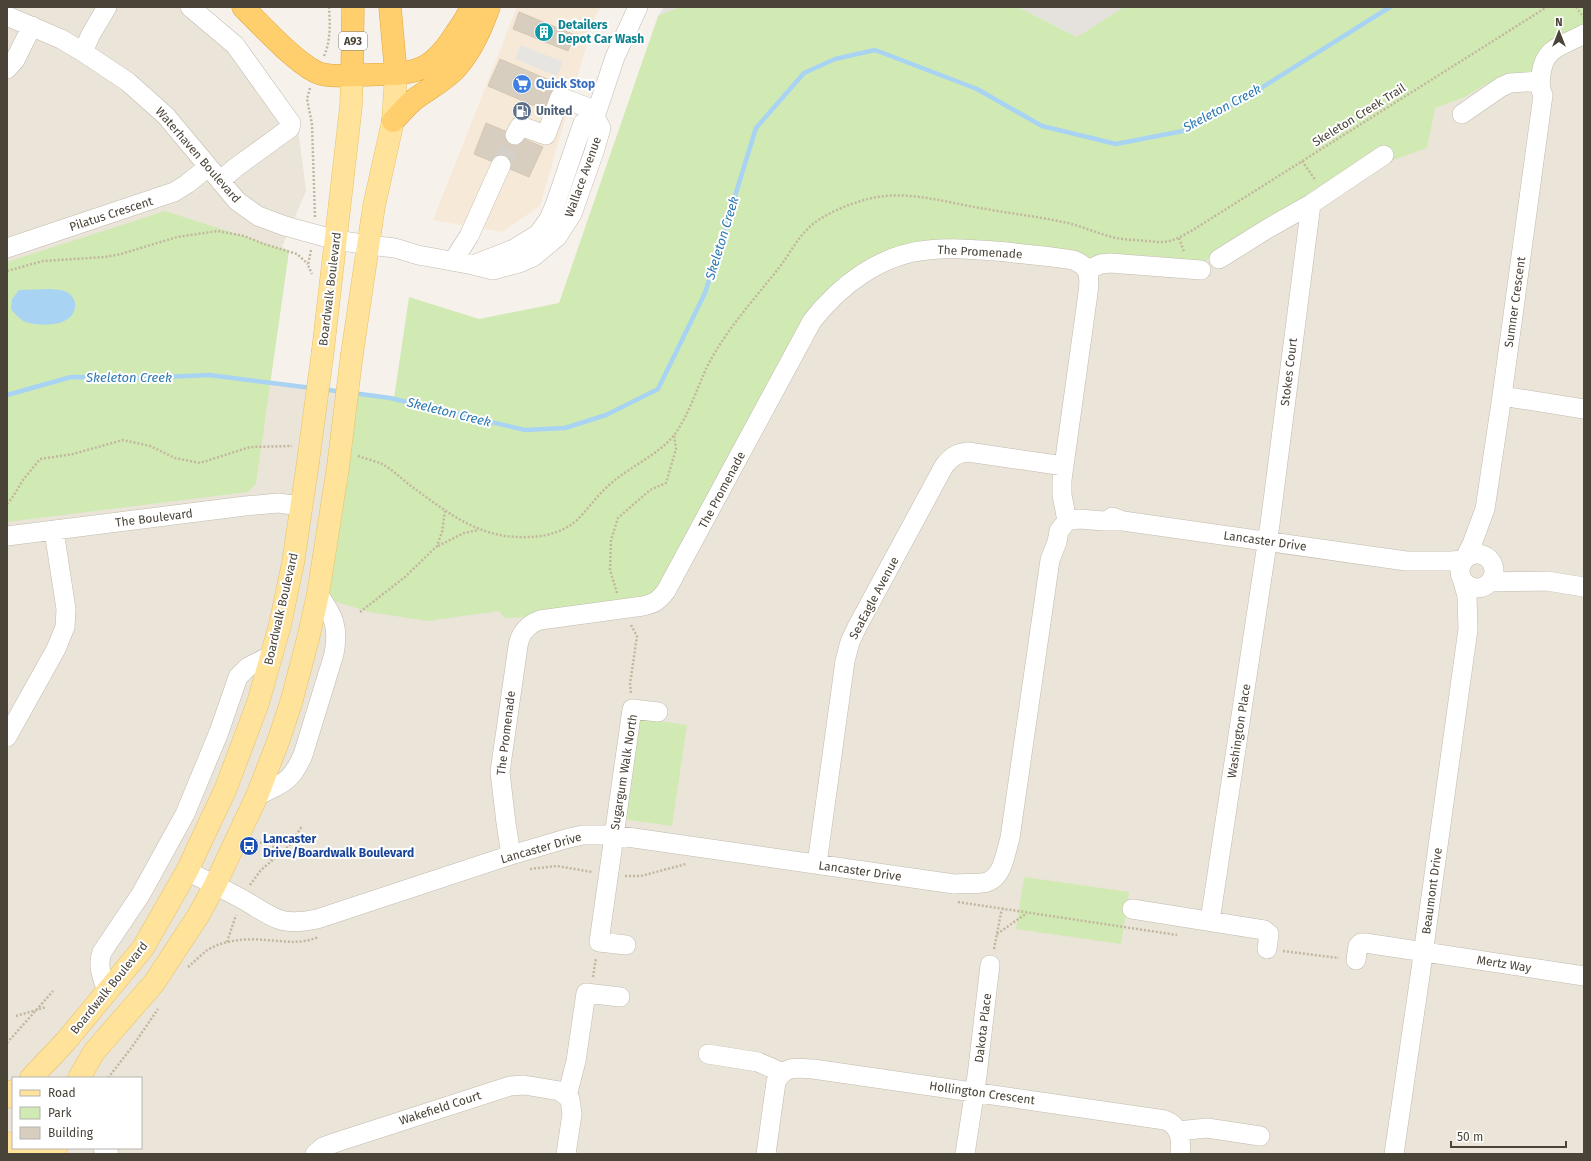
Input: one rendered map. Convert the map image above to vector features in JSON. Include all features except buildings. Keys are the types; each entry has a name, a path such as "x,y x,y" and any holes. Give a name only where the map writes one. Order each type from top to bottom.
{"highway":[{"path":"243,7 295,57 316,72 333,75 396,74 419,70 429,66 448,47 472,7"},
{"name":"A93","path":"352,75 353,7"},
{"path":"390,7 396,74"},
{"path":"393,121 415,99 440,83 457,67 474,44 482,27 488,7"}],"main road":[{"path":"80,1077 94,1052 154,983 198,916 215,886 257,796 291,703 318,594 345,461 352,354 374,206 393,121 396,74"},
{"name":"Boardwalk Boulevard","path":"32,1077 66,1041 143,948 187,871 204,837 237,759 258,703 272,655 293,563 323,350 352,106 352,75"},
{"path":"13,1149 24,1154"}],"street":[{"path":"84,52 91,34 107,7"},
{"name":"Pilatus Crescent","path":"7,248 174,192 187,184 235,168 290,128 291,123 235,45 190,7"},
{"path":"515,135 520,126 546,135 560,97 596,114 616,57 638,7"},
{"name":"Waterhaven Boulevard","path":"7,16 32,26 84,52 107,67 147,98 181,132 214,174 238,201 258,216 285,226 336,240"},
{"path":"7,69 15,60 32,26"},
{"name":"Sumner Crescent","path":"1490,560 1487,546 1485,509 1502,396 1541,88 1546,91 1550,68 1576,39"},
{"path":"1462,114 1501,87 1510,83 1541,88"},
{"name":"Wallace Avenue","path":"336,240 396,248 418,255 493,270 519,263 533,257 547,247 557,237 572,214 601,128 596,114"},
{"path":"1219,259 1318,199 1384,155"},
{"path":"453,261 469,236 501,165"},
{"name":"Stokes Court","path":"1267,541 1318,199"},
{"name":"The Promenade","path":"511,855 500,772 521,634 528,626 540,620 626,616 660,598 666,591 809,326 823,307 839,291 874,266 891,259 926,250 975,249 1073,260 1081,262 1087,270"},
{"path":"1066,516 1062,491 1064,466 1088,293 1089,276 1087,270 1101,264 1110,263 1201,270"},
{"path":"1502,396 1584,409"},
{"name":"SeaEagle Avenue","path":"817,864 845,661 850,642 944,466 949,459 956,455 968,452 1064,466"},
{"name":"The Boulevard","path":"7,536 270,504 301,506"},
{"name":"Sumner Crescent","path":"1464,559 1472,544 1485,509"},
{"name":"Lancaster Drive","path":"187,871 243,900 268,916 289,922 307,921 318,919 511,855 583,835 613,835 817,864 955,893 989,881 996,876 1000,871 1010,838 1050,560 1066,516 1079,519 1104,521 1123,520 1406,561 1451,561 1464,559"},
{"path":"7,737 56,649 66,627 66,609 54,531"},
{"name":"Washington Place","path":"1210,921 1267,541"},
{"path":"1468,629 1468,596 1459,571 1464,559 1471,554 1479,554 1490,560 1548,581"},
{"path":"1468,629 1494,572 1490,560"},
{"name":"Lancaster Drive","path":"1406,561 1462,581"},
{"path":"1462,581 1470,587 1478,588 1489,583 1548,581 1584,586"},
{"path":"257,796 284,783 297,769 303,755 334,654 336,641 335,622 330,611 318,594"},
{"name":"Beaumont Drive","path":"1394,1154 1424,952 1468,629"},
{"path":"107,991 100,968 102,952 141,894 185,814 219,732 238,677 248,667 272,655"},
{"name":"Sugargum Walk North","path":"599,942 632,709 658,712"},
{"path":"1132,910 1182,927 1210,921 1264,930 1267,932 1269,937 1267,949"},
{"path":"599,942 626,945"},
{"name":"Mertz Way","path":"1356,960 1358,946 1361,943 1584,976"},
{"name":"Dakota Place","path":"965,1154 990,965"},
{"path":"566,1154 572,1108 571,1102 567,1096 576,1061 586,992 620,997"},
{"path":"708,1054 758,1062 783,1073 776,1082 766,1154"},
{"name":"Hollington Crescent","path":"783,1073 790,1069 813,1069 1158,1118 1172,1122 1178,1131"},
{"name":"Wakefield Court","path":"315,1154 323,1147 337,1142 510,1086 528,1085 551,1089 560,1091 567,1096"},
{"path":"1180,1154 1181,1139 1178,1131 1207,1128 1260,1136"}],"path":[{"path":"316,211 312,124 307,99 316,72 327,49 330,34 329,7"},
{"name":"Skeleton Creek Trail","path":"1179,238 1547,7"},
{"path":"1576,7 1584,19"},
{"path":"1302,161 1318,199"},
{"path":"7,271 43,261 121,254 177,237 213,231 228,232 244,236 297,254 308,265"},
{"path":"632,709 630,684 637,636 626,616 610,570 611,540 618,518 650,490 666,483 676,449 674,434"},
{"path":"7,504 23,480 40,459 73,454 123,440 150,446 175,458 200,463 250,447 293,446"},
{"path":"345,461 382,464 446,510 467,524 481,530 473,530 464,533 437,546 405,578 360,612"},
{"path":"437,546 442,532 446,510"},
{"path":"227,942 234,917 243,900 244,893 254,878 289,846 302,826"},
{"path":"237,840 274,844 270,862"},
{"path":"282,853 291,851 297,852"},
{"path":"525,870 538,867 556,866 608,874 641,876 679,865 688,864"},
{"path":"955,893 1003,908 1028,912 1182,927"},
{"path":"990,965 1003,908"},
{"path":"997,934 1028,912"},
{"path":"184,971 207,950 227,942 246,939 264,939 292,943 323,936"},
{"path":"590,993 599,942"},
{"path":"1267,949 1356,960"},
{"path":"7,1043 52,991"},
{"path":"109,1077 132,1047 161,1004"},
{"path":"16,1016 46,1007"}],"shaded area":[{"path":"7,7 199,7 297,121 306,191 282,247 289,251 270,382 390,398 525,430 705,293 1584,7 1584,1154 7,1154"},
{"name":"United","path":"517,7 601,7 595,16 540,206 502,232 433,220"},
{"path":"664,7 680,7 658,16"},
{"path":"1018,7 1125,7 1077,37"},
{"path":"521,45 563,62 557,76 515,59"}],"green space":[{"path":"680,7 1018,7 1077,37 1124,7 1584,7 1584,26 1530,74 1495,84 1486,84 1465,97 1435,108 1427,148 1393,160 1386,148 1202,263 1161,261 1157,256 1128,255 1123,260 1090,259 1081,254 967,242 844,280 661,586 650,597 530,617 505,618 499,611 427,621 369,612 324,598 357,393 394,398 409,297 479,319 559,303 658,16"},
{"path":"165,211 289,251 256,484 248,492 7,522 7,262"},
{"path":"637,718 687,725 672,826 622,819"},
{"path":"1024,877 1129,892 1121,944 1016,929"}],"water":[{"path":"19,290 62,290 69,293 75,301 75,310 69,318 60,323 36,324 25,322 11,309 12,299"}],"waterway":[{"name":"Skeleton Creek","path":"353,393 390,398 525,430 565,428 606,415 658,389 705,293 756,128 804,73 835,59 875,50 977,89 1042,126 1116,144 1183,131 1245,98 1390,7"},
{"name":"Skeleton Creek","path":"7,395 71,377 144,378 209,375 312,388"},
{"name":"Skeleton Creek","path":"323,389 342,392"}],"tunnel":[{"path":"501,165 515,135"}],"place":[{"name":"Detailers Depot Car Wash","path":"544,32"},
{"name":"Quick Stop","path":"522,84"},
{"name":"United","path":"522,111"},
{"name":"Lancaster Drive/Boardwalk Boulevard","path":"249,846"}]}
